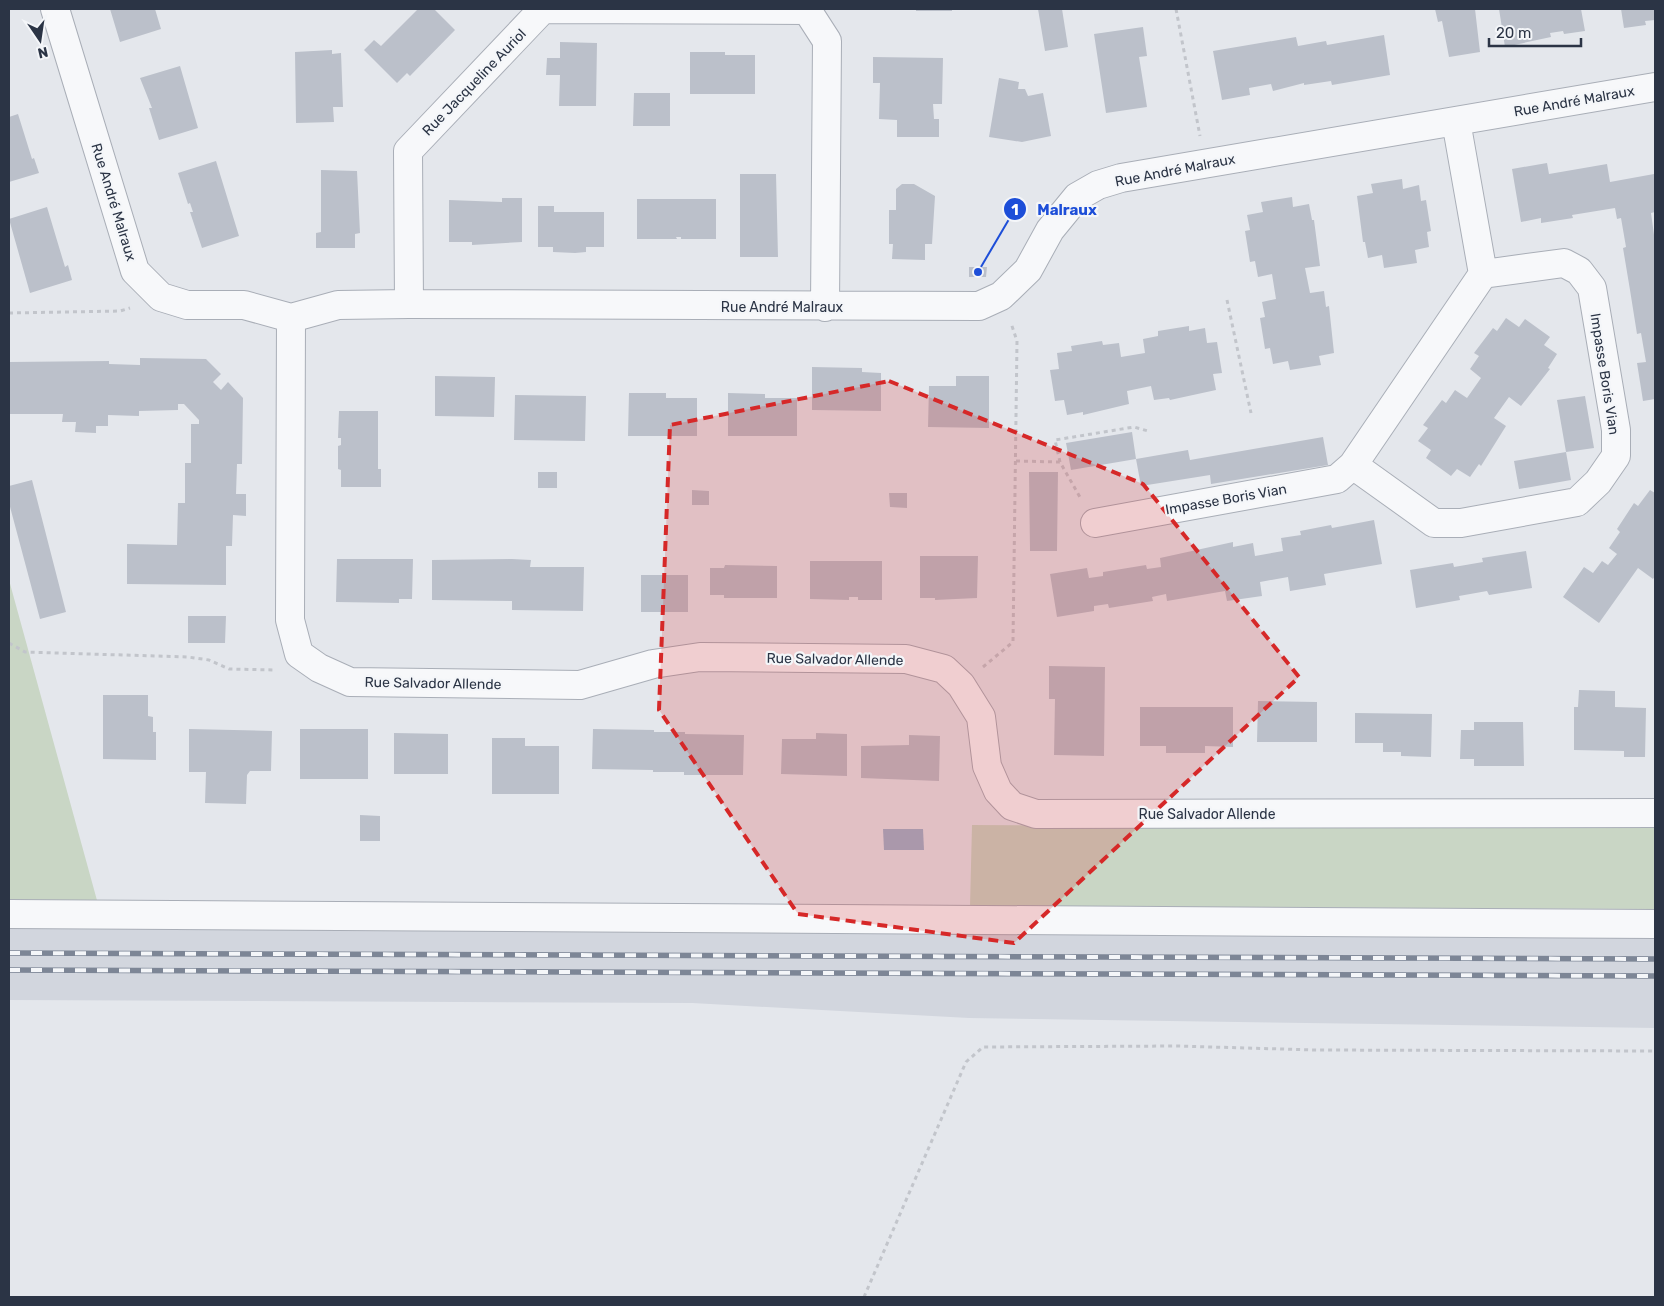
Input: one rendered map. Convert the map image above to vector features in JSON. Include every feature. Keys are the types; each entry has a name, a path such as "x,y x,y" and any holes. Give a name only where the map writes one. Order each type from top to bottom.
{"street":[{"name":"Rue André Malraux","path":"55,9 135,271 161,297 187,305 244,305 291,318 338,305 979,306 1002,296 1028,270 1050,230 1076,197 1098,185 1121,178 1205,163 1655,87"},
{"name":"Rue Jacqueline Auriol","path":"409,304 408,151 543,9 807,10 827,41 825,307"},
{"path":"1456,121 1483,274"},
{"name":"Impasse Boris Vian","path":"1095,523 1337,479 1353,466 1483,274 1564,263 1579,271 1592,288 1616,430 1616,456 1598,482 1577,502 1461,523 1434,523 1353,466"},
{"path":"291,318 290,620 299,654"},
{"name":"Rue Salvador Allende","path":"299,654 319,668 350,682 580,685 653,664 700,657 906,659 944,668 961,685 981,717 987,766 998,792 1012,806 1036,814 1655,813"},
{"path":"9,914 1655,924"}],"path":[{"path":"1176,9 1205,163"},
{"path":"961,685 1012,642 1017,341 1002,296"},
{"path":"9,313 120,311 161,297"},
{"path":"1227,300 1251,413"},
{"path":"1095,523 1060,462 1055,440 1134,427 1148,431"},
{"path":"1016,461 1060,462"},
{"path":"9,642 25,652 188,657 209,660 229,670 283,670 299,654"},
{"path":"864,1297 966,1062 983,1047 1167,1046 1325,1050 1655,1051"}],"highlighted area":[{"path":"889,381 1143,484 1299,677 1014,943 798,914 659,710 670,425"}],"shaded area":[{"path":"572,904 1655,909 1655,1028 969,1018 692,1003 9,1000 9,928"}],"green space":[{"path":"9,580 98,904 9,904"},
{"path":"972,825 1655,828 1655,909 970,906"}],"water":[{"path":"883,829 923,829 924,850 884,850"}],"building":[{"path":"110,9 155,9 161,29 120,42"},
{"path":"418,9 434,9 455,30 410,76 407,73 397,83 364,50 374,40 381,46"},
{"path":"916,9 952,9 952,11 916,11"},
{"path":"1038,9 1062,9 1068,47 1045,51"},
{"path":"1435,9 1475,9 1480,52 1449,57 1442,21 1438,22"},
{"path":"1499,9 1581,9 1585,31 1564,34 1563,31 1550,33 1551,37 1505,47"},
{"path":"1621,9 1655,9 1655,20 1645,21 1646,25 1624,28"},
{"path":"1143,27 1147,56 1139,57 1147,107 1106,113 1094,34"},
{"path":"1384,35 1390,75 1332,85 1331,81 1304,85 1304,83 1273,91 1271,84 1249,88 1250,95 1222,100 1213,51 1296,37 1298,46 1326,41 1327,45"},
{"path":"560,42 597,43 596,106 559,106 560,75 546,75 547,58 560,58"},
{"path":"332,50 332,54 341,53 343,107 333,107 334,122 296,123 295,52"},
{"path":"690,52 725,52 725,55 755,55 755,94 690,94"},
{"path":"873,57 943,58 942,104 933,104 934,119 939,119 939,137 897,137 897,120 879,119 880,83 873,83"},
{"path":"180,66 198,128 159,140 149,108 152,108 140,78"},
{"path":"999,78 1019,82 1018,89 1025,89 1028,96 1043,93 1051,136 1022,142 989,137"},
{"path":"634,93 670,93 670,126 633,126"},
{"path":"18,114 32,159 34,158 39,173 9,182 9,117"},
{"path":"216,161 239,236 202,248 190,212 193,212 190,203 188,204 178,173"},
{"path":"1547,163 1549,174 1607,164 1610,182 1654,174 1655,212 1651,213 1655,242 1655,399 1643,401 1637,363 1646,362 1641,333 1637,334 1623,248 1626,247 1621,218 1617,219 1615,208 1572,215 1573,218 1541,223 1541,218 1521,222 1512,169"},
{"path":"321,170 357,171 360,233 355,234 355,248 316,248 316,233 321,232"},
{"path":"740,174 776,174 778,257 740,257"},
{"path":"1402,179 1403,189 1419,185 1421,201 1426,200 1431,231 1427,232 1429,247 1415,250 1417,263 1384,268 1382,255 1368,258 1365,242 1363,242 1357,196 1373,193 1371,184"},
{"path":"902,184 914,184 935,196 932,244 925,244 925,260 892,259 893,244 889,244 889,210 896,210 896,189"},
{"path":"1292,197 1293,207 1309,204 1312,220 1314,220 1320,266 1305,268 1310,293 1324,291 1326,307 1329,306 1334,353 1319,356 1321,365 1290,370 1288,361 1273,364 1270,348 1265,349 1260,318 1265,317 1262,302 1276,299 1272,274 1258,277 1255,261 1250,262 1245,231 1250,230 1247,215 1263,212 1261,202"},
{"path":"502,198 522,198 522,242 472,245 472,242 449,242 449,200 502,202"},
{"path":"637,199 716,199 716,239 681,239 681,237 676,237 677,239 637,239"},
{"path":"538,206 554,206 554,212 604,212 604,247 586,247 586,252 575,253 553,252 553,247 538,247"},
{"path":"47,207 65,267 68,265 72,280 30,293 9,219"},
{"path":"969,267 987,267 986,277 969,277"},
{"path":"1506,318 1519,327 1525,319 1550,337 1544,345 1557,354 1548,368 1550,369 1521,406 1509,397 1494,418 1506,426 1481,466 1479,464 1470,477 1457,469 1451,476 1426,458 1431,450 1418,441 1428,428 1423,425 1442,400 1446,403 1455,390 1467,398 1481,378 1470,369 1479,356 1474,353 1493,328 1497,331"},
{"path":"1189,326 1189,331 1205,328 1207,343 1217,342 1222,373 1213,374 1216,390 1170,400 1169,398 1154,400 1151,386 1127,391 1129,404 1083,415 1083,412 1067,415 1064,400 1055,401 1050,370 1059,369 1057,353 1072,351 1071,346 1102,341 1103,345 1119,343 1121,357 1145,353 1143,339 1158,336 1158,331"},
{"path":"140,358 206,359 221,374 213,382 221,390 228,382 243,398 242,464 237,464 236,494 246,494 246,516 233,515 232,546 226,546 226,585 127,584 127,544 177,545 178,503 185,503 185,463 191,463 191,424 199,424 199,420 184,404 178,404 178,410 139,411 139,416 108,415 108,426 96,426 96,433 75,432 76,422 62,422 63,414 9,414 9,362 109,361 109,364 140,365"},
{"path":"812,367 862,368 862,372 881,373 881,411 812,410"},
{"path":"435,376 495,377 494,417 435,416"},
{"path":"956,376 989,376 989,428 928,427 929,386 956,386"},
{"path":"629,393 666,393 666,398 697,398 697,436 628,436"},
{"path":"728,393 765,394 765,398 797,398 797,436 728,436"},
{"path":"515,395 586,396 585,441 514,440"},
{"path":"1585,396 1594,448 1566,452 1557,400"},
{"path":"339,411 378,411 378,469 381,469 381,487 341,487 341,470 338,469 338,446 341,445 341,438 338,438"},
{"path":"1132,432 1136,459 1071,470 1066,443"},
{"path":"1323,437 1328,465 1211,484 1210,475 1141,486 1136,459 1188,450 1190,460"},
{"path":"1566,452 1571,480 1519,489 1514,461"},
{"path":"538,472 557,472 557,488 538,488"},
{"path":"1029,472 1058,472 1057,551 1030,551"},
{"path":"32,480 66,612 40,619 9,503 9,486"},
{"path":"692,490 709,491 709,505 692,505"},
{"path":"1650,490 1655,493 1655,576 1653,579 1638,568 1599,623 1563,597 1584,567 1593,573 1602,561 1608,565 1617,554 1609,548 1620,532 1617,529 1634,503 1638,506"},
{"path":"889,493 907,493 907,508 890,507"},
{"path":"1374,520 1382,564 1324,574 1326,585 1290,591 1288,577 1260,582 1262,596 1227,601 1225,591 1167,601 1166,594 1152,597 1153,601 1109,608 1108,604 1094,606 1094,611 1057,617 1050,574 1087,568 1089,578 1103,576 1103,572 1146,565 1147,569 1161,567 1160,558 1233,542 1233,547 1253,543 1255,556 1283,551 1281,538 1301,535 1300,531 1331,525 1332,528"},
{"path":"1526,551 1532,588 1489,595 1487,591 1459,596 1460,600 1416,608 1410,570 1453,563 1454,567 1483,562 1482,558"},
{"path":"920,556 978,556 977,598 935,600 935,598 920,598"},
{"path":"337,559 413,559 412,599 399,599 399,603 336,602"},
{"path":"432,560 531,560 530,567 584,567 583,611 512,610 512,601 432,600"},
{"path":"810,561 882,561 882,600 858,600 858,597 849,597 849,600 810,599"},
{"path":"725,565 777,566 777,598 724,598 724,595 710,595 710,568 724,568"},
{"path":"641,575 688,575 688,612 641,612"},
{"path":"188,616 226,616 225,643 188,643"},
{"path":"1049,666 1105,667 1104,756 1054,755 1055,699 1049,699"},
{"path":"1579,690 1615,691 1615,707 1646,708 1645,757 1624,757 1624,751 1574,750 1574,707 1578,707"},
{"path":"103,695 148,695 148,716 153,717 153,732 156,732 156,760 103,759"},
{"path":"1258,701 1317,702 1317,742 1257,742"},
{"path":"1140,707 1233,707 1233,747 1205,746 1205,753 1166,753 1166,746 1140,746"},
{"path":"1355,713 1432,714 1431,757 1401,756 1401,752 1383,752 1383,743 1355,743"},
{"path":"1474,722 1523,722 1524,766 1474,766 1474,759 1460,759 1461,730 1474,730"},
{"path":"189,729 272,731 271,771 250,771 247,775 246,804 205,803 206,772 189,772"},
{"path":"300,729 368,729 368,779 300,779"},
{"path":"593,729 744,735 743,775 684,775 684,772 592,769"},
{"path":"394,733 448,734 448,774 394,774"},
{"path":"816,733 847,734 847,776 781,774 782,739 816,739"},
{"path":"909,735 940,736 939,781 861,778 861,746 909,745"},
{"path":"492,738 525,738 525,746 559,746 559,794 492,794"},
{"path":"360,815 380,816 380,841 360,841"}],"railway":[{"path":"9,953 1655,959"},
{"path":"9,970 1655,976"}],"place":[{"name":"Malraux","path":"978,272"}]}
